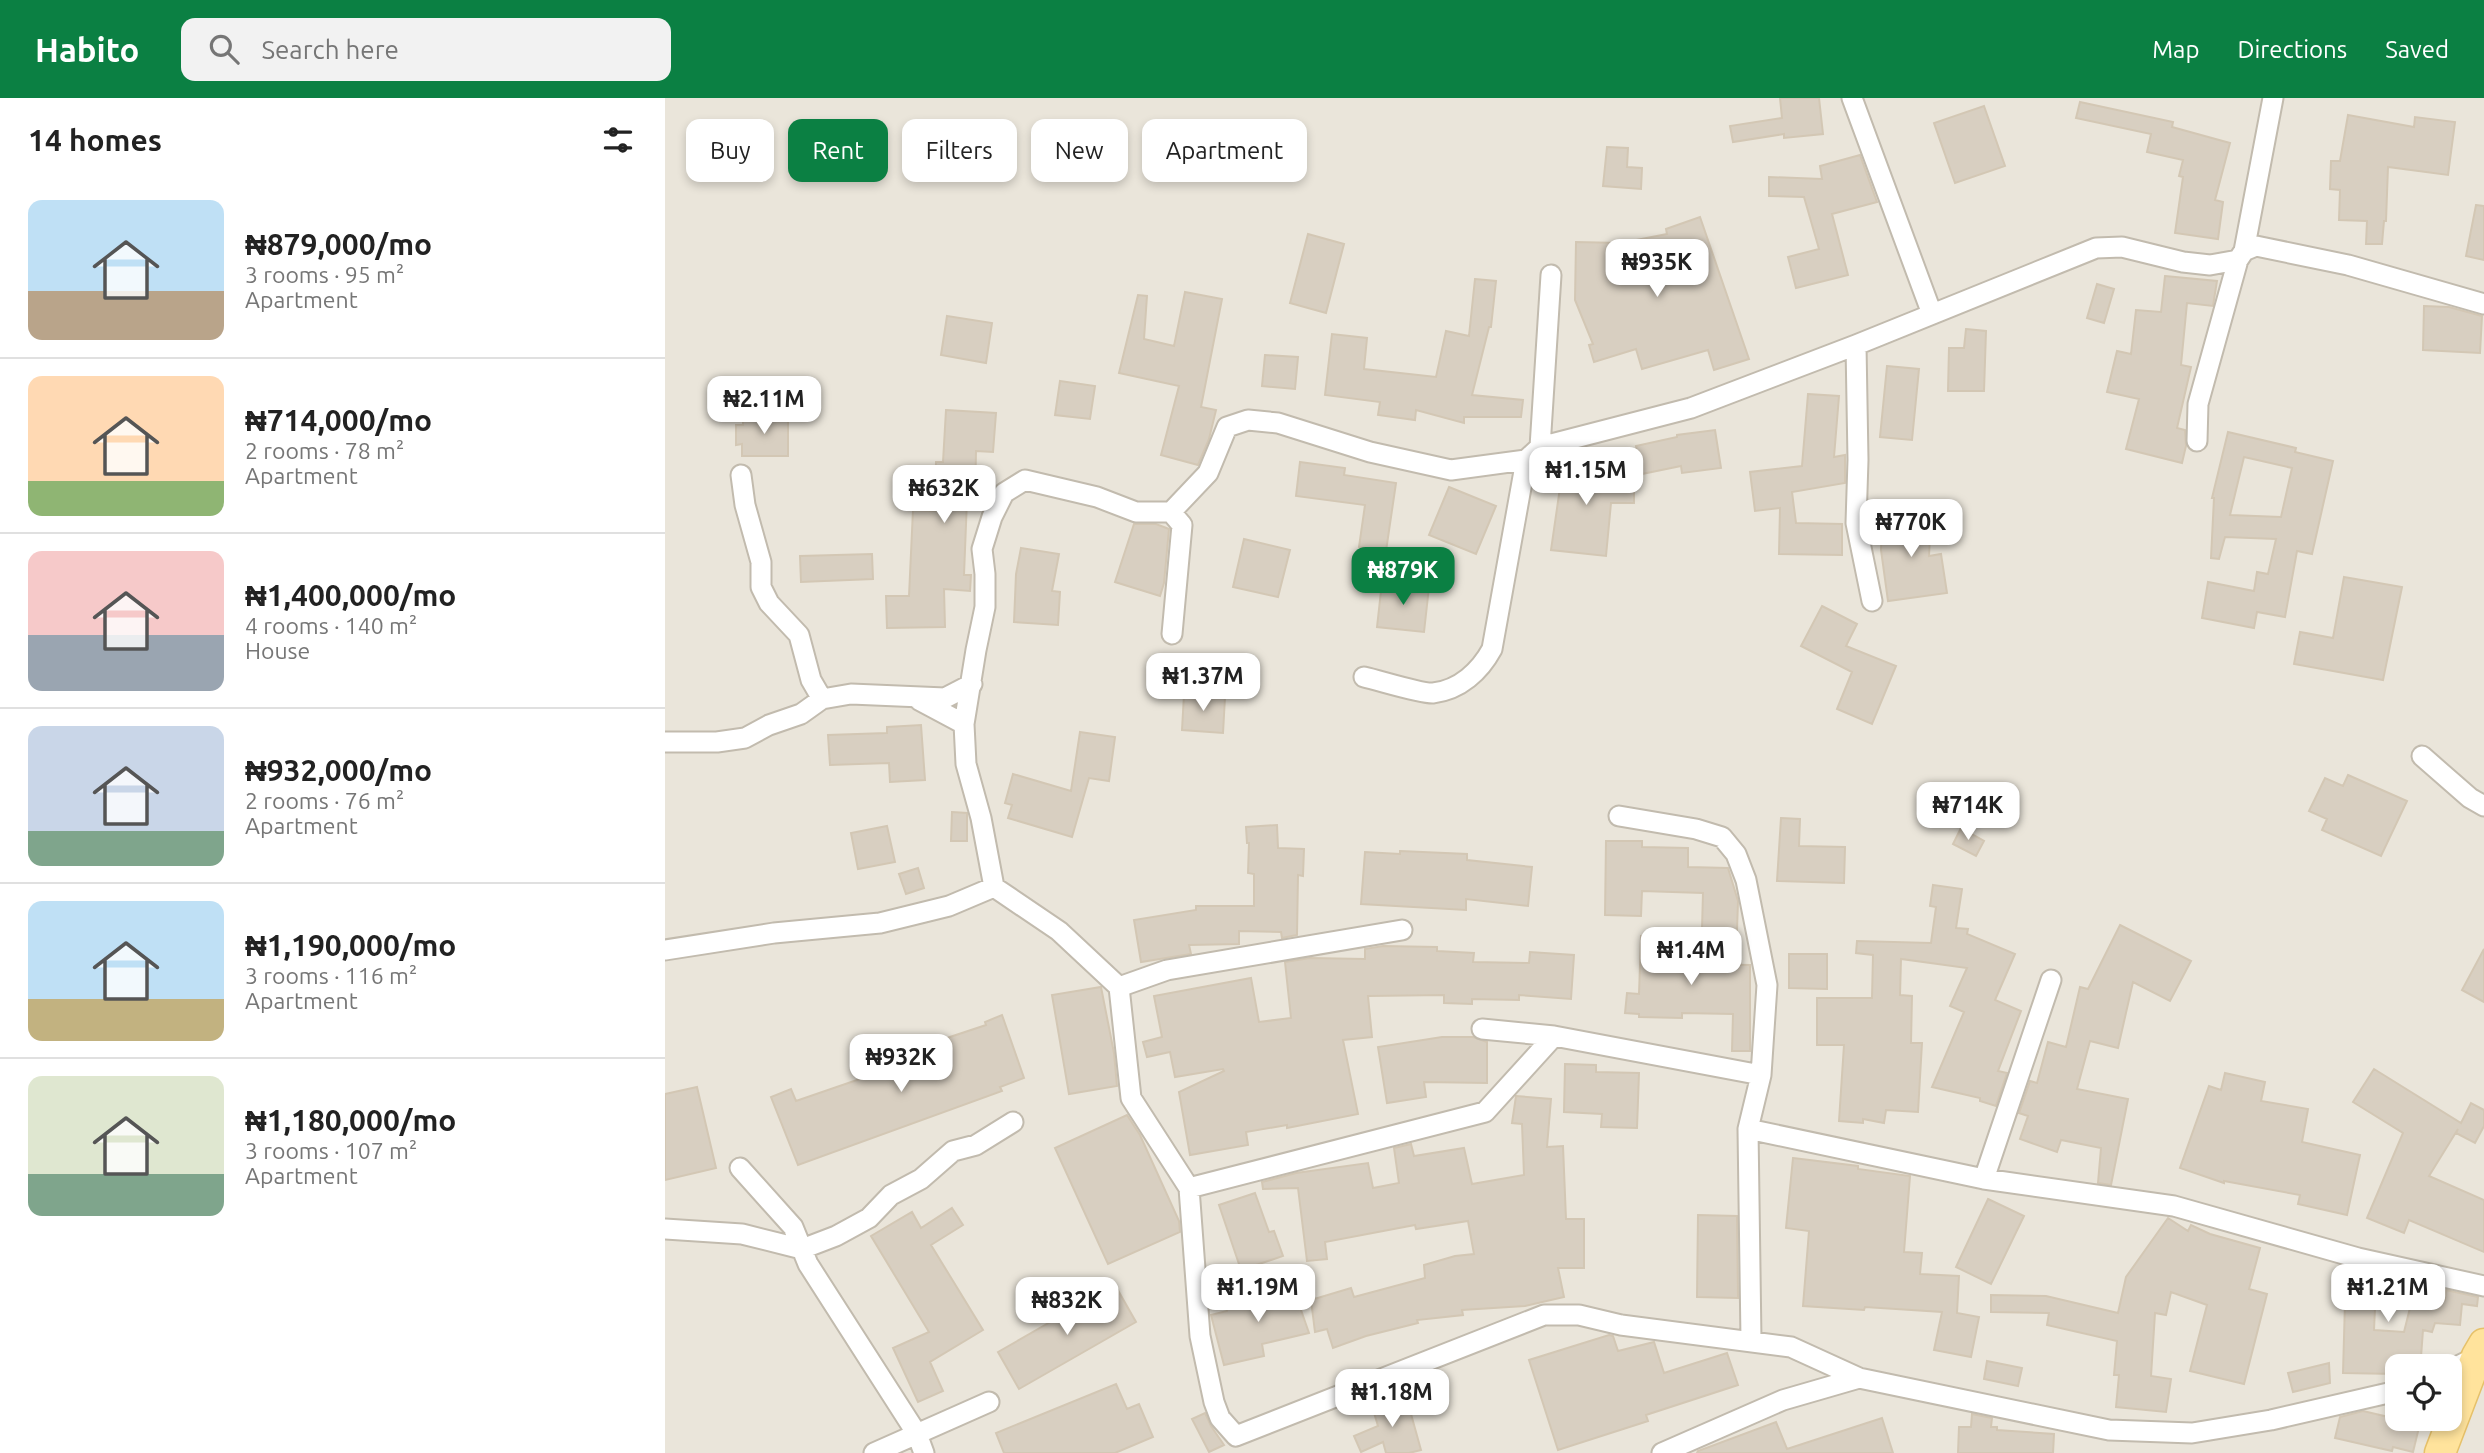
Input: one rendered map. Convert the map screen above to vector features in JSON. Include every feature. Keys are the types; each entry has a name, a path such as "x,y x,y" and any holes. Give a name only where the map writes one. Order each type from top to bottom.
{"main road":[{"path":"2440,1453 2482,1351"}],"street":[{"path":"1852,98 1932,314"},
{"path":"2197,441 2198,404 2241,255 2273,98"},
{"path":"2385,1394 2271,1420 2192,1433 2109,1430 1859,1378 1791,1347 1621,1325 1579,1315 1544,1315 1236,1436 1220,1418 1214,1402 1200,1335 1189,1188 1131,1098 1119,987 1059,931 994,887 981,818 966,764 964,724 985,607 982,550 992,517 1004,493 1024,480 1097,497 1136,512 1171,512 1208,473 1227,427 1248,421 1278,423 1370,452 1451,470 1533,454 1691,408 2096,248 2122,247 2183,262 2210,265 2241,255 2256,246 2348,265 2484,304"},
{"path":"1364,677 1432,693 1461,683 1482,667 1492,649 1533,454 1551,275"},
{"path":"1856,345 1856,523 1872,601"},
{"path":"741,475 745,505 761,562 761,587 769,603 799,635 811,680 822,699"},
{"path":"1171,512 1182,525 1172,634"},
{"path":"665,743 717,742 745,738 769,724 801,714 822,699 851,694 944,698 972,684"},
{"path":"915,698 964,724"},
{"path":"2422,756 2470,798 2484,806"},
{"path":"1619,816 1696,829 1722,837 1736,854 1746,880 1767,985 1761,1075 1748,1129 1751,1340"},
{"path":"665,950 773,933 880,923 949,906 994,887"},
{"path":"1119,987 1167,970 1402,930"},
{"path":"1984,1179 2051,980"},
{"path":"1482,1029 1554,1036 1761,1075"},
{"path":"1189,1188 1485,1112 1554,1036"},
{"path":"665,1229 742,1234 802,1249 836,1236 869,1218 891,1195 921,1179 953,1151 976,1144 1013,1122"},
{"path":"1748,1129 1984,1179 2174,1206 2357,1258 2484,1286"},
{"path":"740,1168 793,1227 808,1264 920,1444"},
{"path":"2462,1363 2482,1351"},
{"path":"1666,1452 1783,1399 1859,1378"},
{"path":"874,1453 920,1444 989,1402"}],"shaded area":[{"path":"665,98 2484,98 2484,1453 665,1453"}],"building":[{"path":"1780,98 1819,98 1823,134 1784,138 1784,134 1733,142 1730,126 1782,118"},
{"path":"2080,102 2173,122 2172,127 2230,143 2215,200 2223,202 2218,239 2175,233 2183,177 2179,176 2183,160 2147,152 2151,134 2076,118"},
{"path":"1984,106 2005,166 1955,183 1934,123"},
{"path":"2348,115 2414,127 2415,117 2455,122 2448,175 2388,167 2386,221 2382,244 2366,244 2367,221 2339,220 2340,190 2330,189 2331,161 2340,161"},
{"path":"1607,147 1628,148 1627,167 1642,168 1641,189 1603,186"},
{"path":"1860,155 1877,202 1832,214 1848,275 1796,288 1788,257 1819,249 1804,197 1769,196 1769,177 1822,179 1820,166"},
{"path":"2476,205 2484,206 2484,260 2466,256"},
{"path":"1700,217 1749,359 1714,370 1708,350 1642,369 1636,349 1594,362 1589,345 1593,344 1575,300 1576,242 1621,243 1667,234 1666,229"},
{"path":"1308,234 1344,244 1326,313 1290,303"},
{"path":"2165,276 2217,281 2213,306 2187,303 2181,365 2191,367 2177,428 2185,430 2186,446 2182,463 2126,449 2139,399 2107,392 2117,351 2131,354 2136,310 2161,312"},
{"path":"1475,279 1496,281 1491,327 1472,395 1523,400 1521,417 1464,417 1464,423 1416,410 1415,420 1378,415 1380,402 1325,395 1332,334 1367,338 1364,369 1436,377 1446,331 1469,336"},
{"path":"2097,284 2114,289 2104,323 2087,318"},
{"path":"1185,292 1222,299 1201,407 1216,410 1209,439 1198,465 1161,455 1179,386 1119,373 1138,295 1147,296 1144,339 1174,346"},
{"path":"2424,306 2449,307 2482,316 2480,353 2423,350"},
{"path":"947,316 992,323 986,363 941,355"},
{"path":"1966,329 1986,331 1984,391 1948,391 1949,348 1964,348"},
{"path":"1265,355 1298,357 1295,389 1262,386"},
{"path":"1887,366 1919,369 1912,440 1880,437"},
{"path":"1060,381 1095,386 1090,419 1055,415"},
{"path":"1808,394 1839,396 1834,457 1845,455 1845,483 1792,492 1796,523 1842,524 1842,555 1779,554 1780,508 1755,511 1750,472 1802,466"},
{"path":"946,410 996,413 993,452 976,451 975,500 967,499 964,575 971,575 970,591 944,589 945,627 887,628 886,596 909,596 913,510 935,511 936,462 943,462"},
{"path":"743,415 788,415 788,456 742,456 742,444 736,445 736,425 743,425"},
{"path":"1715,430 1721,468 1682,473 1681,466 1642,474 1636,446 1677,435"},
{"path":"2228,432 2296,448 2295,452 2333,461 2312,554 2297,551 2285,617 2257,612 2254,628 2202,618 2208,582 2254,591 2257,572 2268,574 2276,539 2225,537 2219,559 2211,558 2212,498","holes":["2244,457 2292,468 2281,517 2230,515"]},
{"path":"1578,450 1594,453 1589,480 1634,480 1634,503 1611,503 1606,556 1551,550 1565,453"},
{"path":"1300,462 1345,468 1344,475 1396,483 1386,551 1359,547 1365,505 1296,496"},
{"path":"1449,487 1496,506 1476,554 1429,535"},
{"path":"1896,514 1931,515 1929,556 1941,554 1947,593 1888,601 1881,550 1882,524 1895,525"},
{"path":"1134,524 1156,524 1169,529 1164,583 1160,596 1115,582"},
{"path":"1244,539 1290,550 1278,597 1233,587"},
{"path":"1021,548 1059,554 1052,591 1060,592 1058,625 1014,622 1016,574"},
{"path":"872,554 873,579 801,582 800,556"},
{"path":"2344,577 2402,587 2383,680 2294,664 2300,632 2333,638"},
{"path":"1382,582 1429,587 1424,632 1377,627"},
{"path":"1822,606 1857,624 1846,646 1896,666 1872,724 1837,709 1852,672 1801,646"},
{"path":"1184,694 1225,697 1223,733 1182,730"},
{"path":"921,725 925,780 890,782 889,763 830,765 828,735 887,733 887,727"},
{"path":"1080,732 1115,737 1109,781 1089,778 1072,837 1008,818 1012,805 1005,803 1013,774 1071,791"},
{"path":"2348,775 2407,801 2381,856 2322,830 2327,819 2309,811 2325,778 2343,786"},
{"path":"952,812 967,813 967,841 951,841"},
{"path":"1781,818 1800,819 1799,846 1845,847 1844,883 1777,881"},
{"path":"1277,825 1278,848 1304,849 1303,876 1298,875 1297,935 1282,938 1281,932 1239,931 1239,944 1189,945 1191,954 1141,962 1134,920 1196,910 1196,906 1254,906 1254,874 1248,873 1249,843 1246,827"},
{"path":"887,826 895,862 858,869 851,833"},
{"path":"1961,828 1984,841 1976,856 1953,844"},
{"path":"1606,841 1642,841 1642,847 1688,848 1688,867 1728,868 1738,901 1737,930 1702,929 1703,893 1642,891 1641,916 1605,915"},
{"path":"1400,851 1467,854 1467,860 1532,867 1528,906 1466,899 1466,910 1361,904 1365,852 1400,854"},
{"path":"918,868 924,888 906,894 899,874"},
{"path":"1933,885 1962,889 1956,928 1968,929 1967,934 2015,954 1995,1000 2021,1011 1998,1071 2007,1073 1996,1106 1980,1101 1980,1098 1932,1087 1964,1012 1950,1006 1967,968 1901,959 1900,995 1912,996 1911,1043 1922,1043 1918,1112 1886,1110 1884,1123 1863,1119 1863,1123 1839,1121 1844,1045 1817,1045 1817,998 1872,998 1873,955 1856,953 1857,941 1931,943 1936,907 1930,906"},
{"path":"2120,925 2191,961 2170,1001 2133,982 2118,1048 2090,1041 2077,1089 2128,1099 2111,1185 2098,1183 2101,1148 2061,1140 2057,1152 2020,1139 2028,1116 2019,1113 2030,1081 2037,1083 2048,1042 2066,1047 2080,987 2088,989"},
{"path":"1641,936 1690,937 1689,964 1750,965 1750,1051 1732,1051 1733,1014 1682,1013 1682,1018 1639,1017 1639,1014 1625,1013 1627,993 1639,994"},
{"path":"1383,946 1437,947 1437,951 1474,953 1473,962 1529,963 1530,952 1574,955 1571,999 1519,995 1519,1000 1472,999 1472,1004 1444,1003 1444,995 1368,996 1372,1037 1343,1040 1358,1114 1287,1128 1287,1125 1246,1132 1248,1145 1190,1155 1179,1092 1224,1071 1223,1069 1175,1077 1170,1052 1147,1057 1143,1042 1162,1037 1154,996 1251,978 1259,1022 1291,1018 1285,962 1310,958 1365,959 1365,949"},
{"path":"2484,949 2484,1002 2462,990"},
{"path":"1789,954 1827,954 1827,989 1789,988"},
{"path":"1101,987 1114,1053 1117,1086 1069,1094 1052,995"},
{"path":"1002,1015 1024,1078 1000,1087 1002,1091 798,1165 771,1097 791,1089 796,1101 950,1048 947,1038 986,1025 985,1022"},
{"path":"1442,1037 1473,1037 1487,1042 1487,1083 1424,1082 1426,1097 1387,1103 1378,1047"},
{"path":"1565,1064 1596,1065 1596,1072 1639,1073 1637,1128 1601,1127 1602,1114 1564,1112"},
{"path":"2374,1069 2461,1123 2471,1103 2484,1110 2484,1126 2475,1143 2456,1133 2458,1129 2429,1176 2484,1200 2484,1252 2409,1220 2404,1233 2367,1218 2403,1133 2353,1102"},
{"path":"2225,1073 2265,1082 2261,1101 2308,1109 2302,1142 2360,1155 2347,1215 2298,1204 2300,1195 2224,1183 2180,1168 2209,1086 2221,1090"},
{"path":"697,1087 716,1168 665,1180 665,1094"},
{"path":"1516,1096 1551,1099 1547,1147 1563,1146 1566,1219 1584,1219 1584,1268 1558,1268 1564,1297 1525,1306 1462,1310 1463,1315 1417,1320 1418,1323 1366,1336 1333,1348 1327,1329 1315,1332 1311,1300 1351,1288 1354,1297 1425,1278 1424,1265 1455,1256 1474,1254 1468,1221 1416,1229 1415,1225 1325,1242 1327,1259 1307,1261 1298,1188 1263,1189 1262,1182 1296,1173 1368,1163 1373,1188 1399,1183 1394,1148 1411,1144 1414,1156 1464,1148 1472,1184 1524,1175 1522,1124 1512,1123"},
{"path":"1127,1115 1140,1135 1179,1221 1180,1232 1108,1264 1055,1148"},
{"path":"1793,1158 1910,1176 1904,1252 1922,1253 1920,1274 1959,1276 1957,1313 1979,1317 1971,1357 1934,1350 1942,1312 1803,1306 1809,1231 1786,1228"},
{"path":"1255,1193 1269,1232 1274,1231 1283,1256 1241,1270 1219,1205"},
{"path":"1988,1199 2024,1216 1991,1284 1956,1267"},
{"path":"952,1208 963,1225 931,1245 983,1330 930,1362 943,1391 918,1402 893,1348 929,1332 871,1236 912,1212 921,1228"},
{"path":"1698,1215 1737,1216 1738,1298 1697,1297"},
{"path":"2168,1218 2188,1231 2191,1225 2210,1234 2260,1248 2249,1289 2267,1294 2244,1384 2190,1371 2207,1305 2171,1292 2166,1315 2155,1313 2151,1376 2171,1379 2166,1412 2116,1407 2119,1375 2114,1375 2117,1341 2047,1325 2049,1313 1991,1312 1991,1295 2046,1296 2118,1313 2126,1277"},
{"path":"2344,1267 2384,1276 2375,1308 2374,1330 2404,1332 2414,1292 2445,1300 2446,1290 2478,1297 2477,1306 2462,1304 2460,1325 2435,1323 2432,1332 2423,1330 2421,1354 2385,1354 2385,1374 2343,1373 2345,1302 2335,1299"},
{"path":"1115,1285 1136,1322 1019,1389 998,1352"},
{"path":"1293,1287 1309,1333 1262,1344 1264,1356 1224,1365 1211,1315 1227,1311 1227,1302"},
{"path":"1613,1336 1618,1351 1654,1342 1664,1373 1727,1353 1738,1385 1646,1415 1648,1421 1558,1450 1529,1360"},
{"path":"1987,1361 2022,1368 2018,1386 1984,1379"},
{"path":"2329,1363 2330,1383 2293,1392 2288,1373"},
{"path":"1116,1384 1127,1409 1139,1404 1153,1437 1115,1453 1004,1453 996,1433"},
{"path":"1406,1396 1421,1450 1386,1453 1383,1442 1361,1452 1354,1436 1378,1426 1372,1406"},
{"path":"2363,1411 2385,1416 2385,1431 2418,1431 2413,1452 2393,1447 2392,1451 2335,1438 2340,1417"},
{"path":"1205,1413 1224,1445 1209,1452 1192,1419"},
{"path":"1972,1414 1992,1418 1991,1427 1997,1427 1997,1430 2054,1434 2053,1453 1958,1453 1959,1427 1971,1427"},
{"path":"1882,1418 1893,1453 1697,1453 1776,1422 1787,1449"}]}
